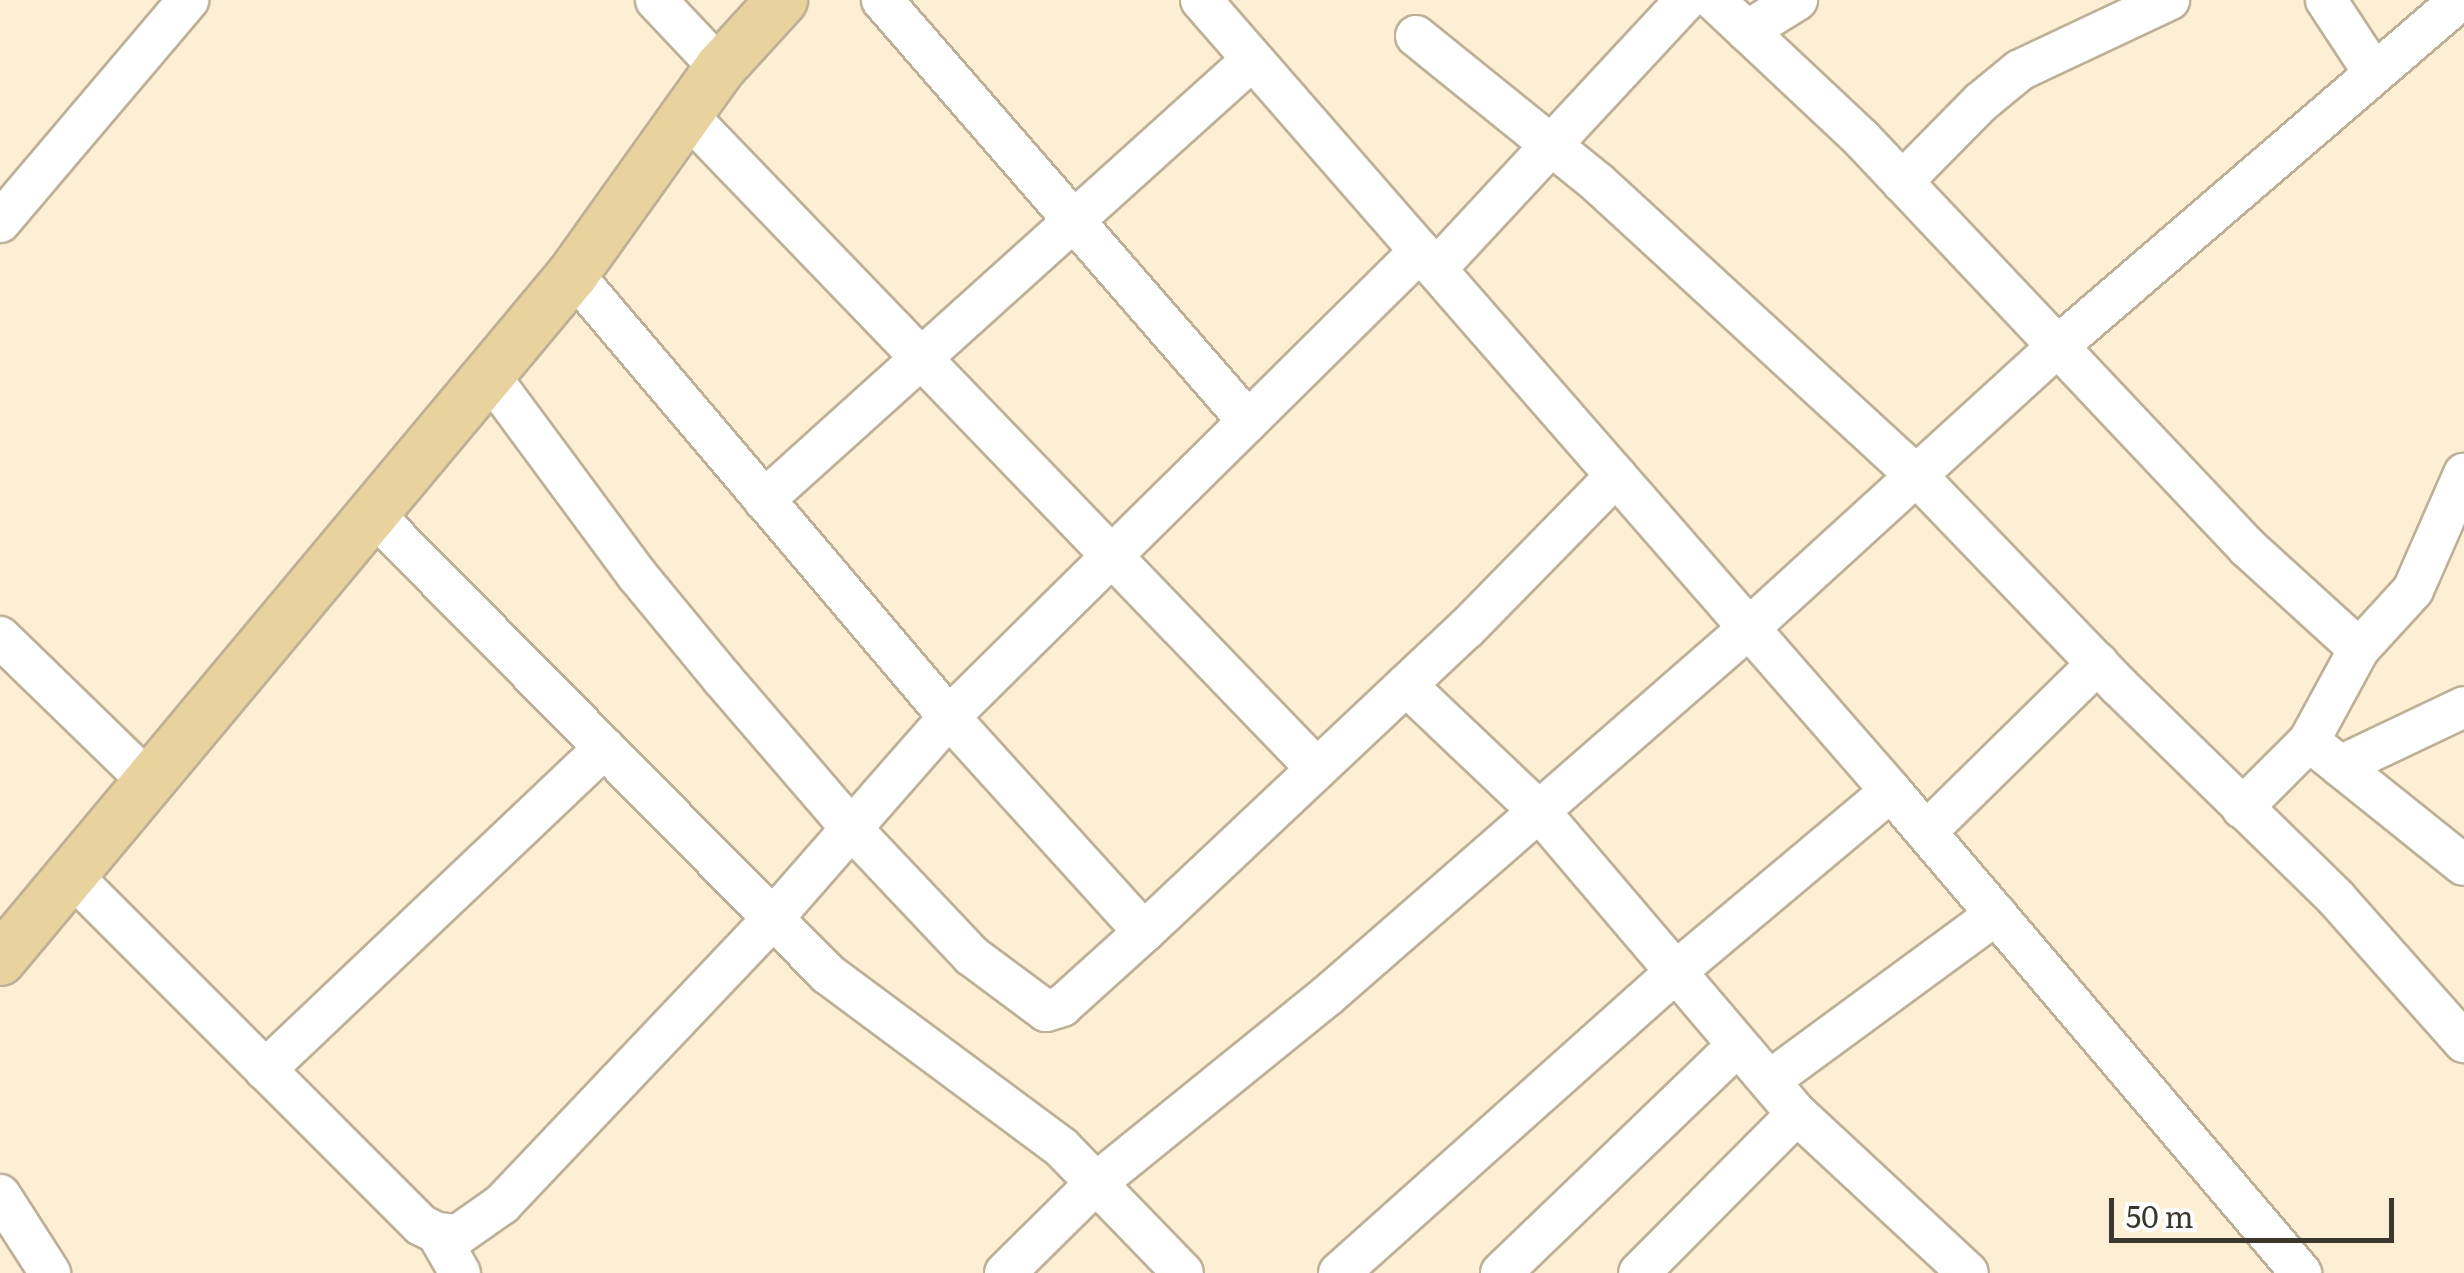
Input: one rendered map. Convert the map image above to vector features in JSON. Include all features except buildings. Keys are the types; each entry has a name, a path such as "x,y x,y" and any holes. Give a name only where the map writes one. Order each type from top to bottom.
{"main road":[{"path":"0,960 573,274 720,68 782,0"}],"street":[{"path":"0,222 188,0"},
{"path":"656,0 720,68"},
{"path":"882,0 1248,421"},
{"path":"1200,0 1891,790 2300,1273"},
{"path":"70,876 421,1225 437,1233 458,1234 502,1204 772,918 949,717 1248,421 1428,260 1550,144 1686,0"},
{"path":"1714,0 1902,182 2248,548 2359,649"},
{"path":"1747,31 1797,0"},
{"path":"1902,182 1981,102 2020,70 2169,0"},
{"path":"2326,0 2374,73"},
{"path":"1005,1273 1096,1184 1327,996 1539,812 1749,628 2058,346 2460,0"},
{"path":"1416,36 1598,183 1916,475 2098,663 2336,898 2464,1042"},
{"path":"764,500 1072,218 1252,60"},
{"path":"687,115 1114,553 1318,769"},
{"path":"573,274 949,717 1144,932"},
{"path":"489,375 637,575 851,828 972,956 1046,1011 1062,1006 1318,769 1616,476"},
{"path":"2324,753 2359,649 2413,590 2464,474"},
{"path":"373,514 828,974 1061,1147 1183,1273"},
{"path":"0,637 149,782"},
{"path":"1926,832 2098,663"},
{"path":"1406,685 1539,812 1797,1114 1968,1273"},
{"path":"2242,808 2324,753 2464,707"},
{"path":"265,1070 604,748"},
{"path":"2324,753 2464,865"},
{"path":"1339,1273 1674,973 1891,790"},
{"path":"1769,1081 1996,914"},
{"path":"1500,1273 1738,1046"},
{"path":"1640,1273 1797,1114"},
{"path":"0,1195 50,1273"},
{"path":"437,1233 460,1273"}]}
